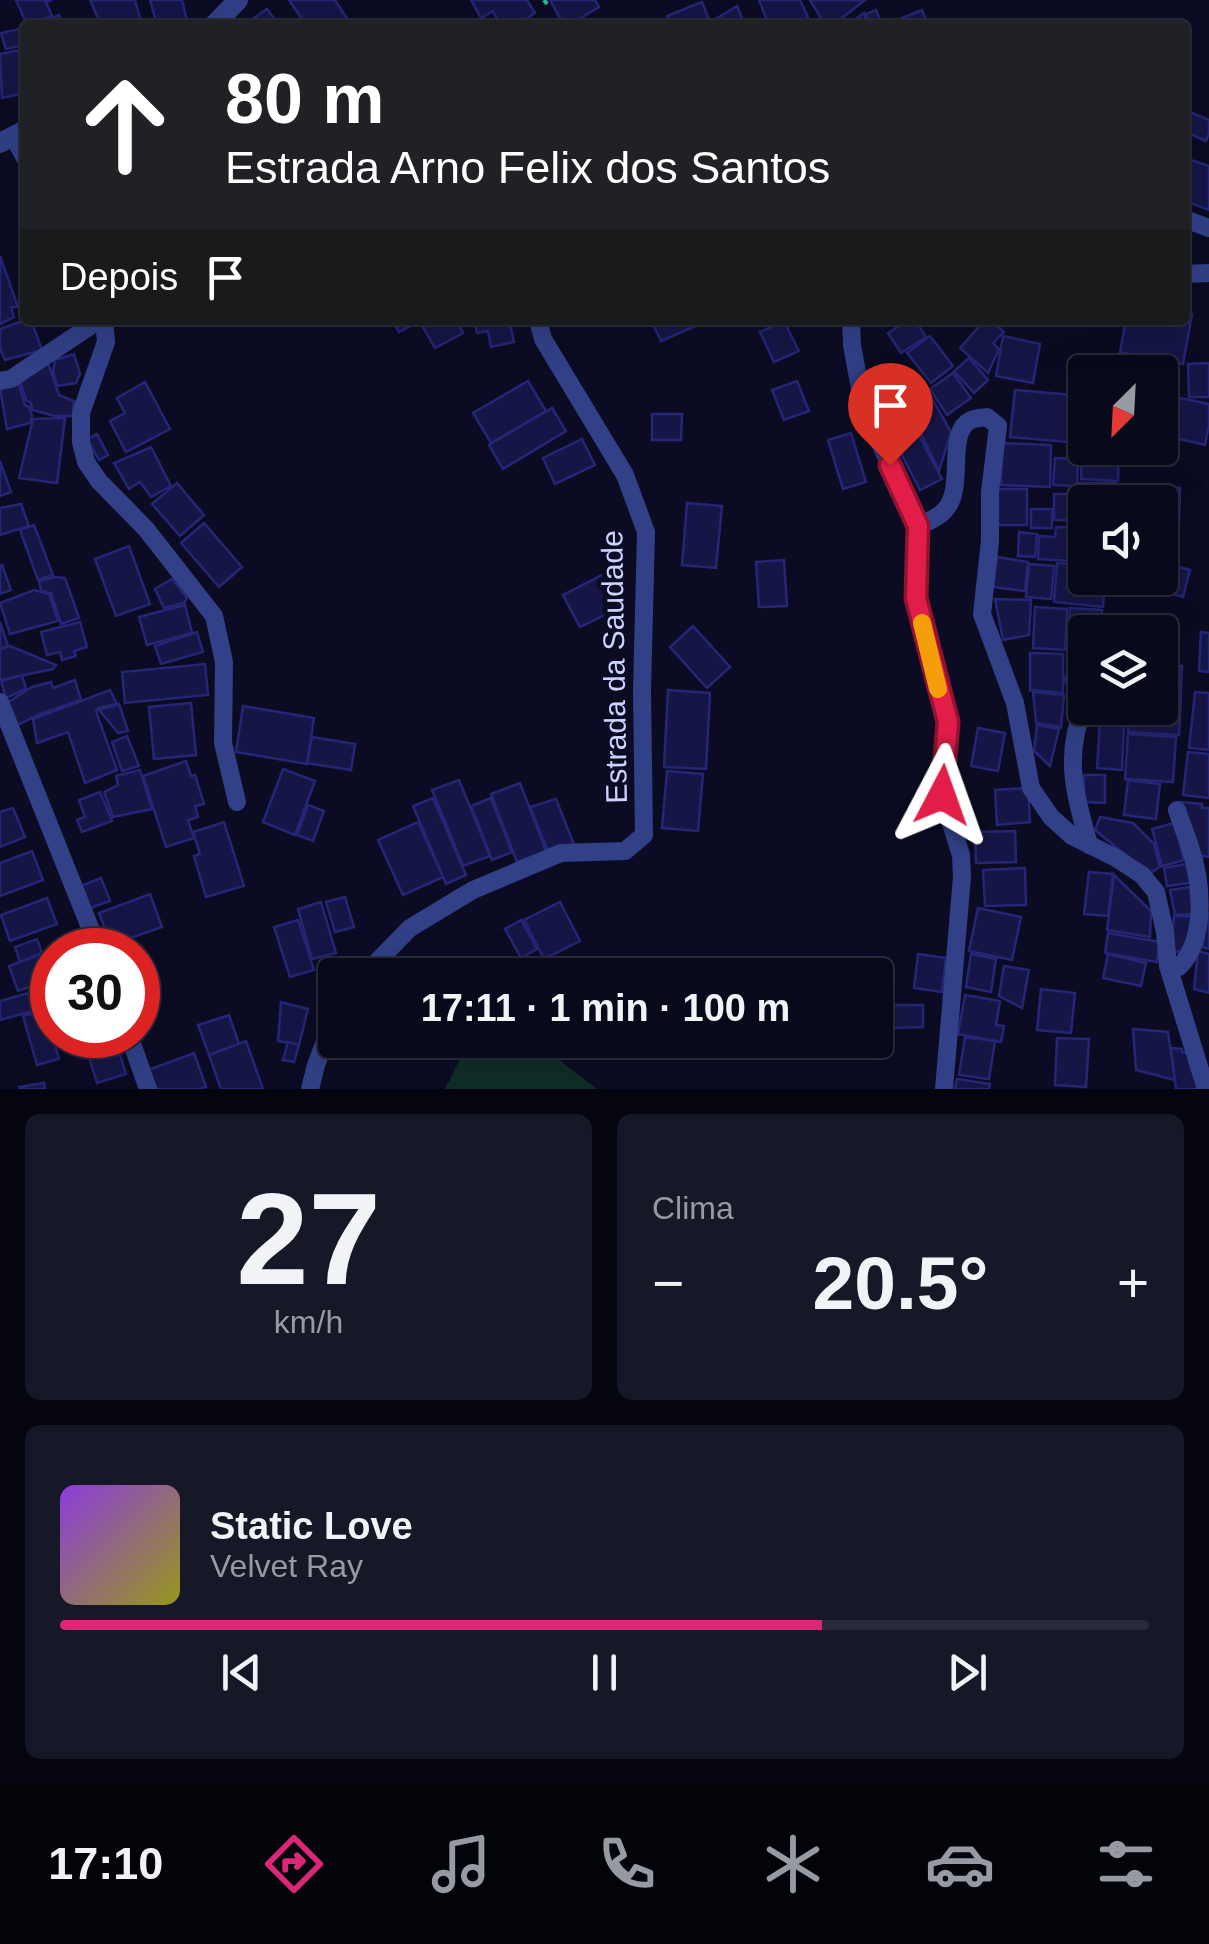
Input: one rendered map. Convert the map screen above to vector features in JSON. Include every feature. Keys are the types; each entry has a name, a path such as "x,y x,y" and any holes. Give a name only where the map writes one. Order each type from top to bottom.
{"street":[{"path":"219,20 238,0"},
{"path":"0,381 12,378 94,325"},
{"path":"103,325 106,342 81,413 86,462 98,481 146,529 214,616 224,662 223,743 237,802"},
{"name":"Estrada da Saudade","path":"381,958 410,928 473,890 561,853 625,850 644,835 646,532 626,475 543,339 539,325"},
{"path":"852,325 862,404 918,526 916,598 948,722 942,795 961,855 962,877 944,1089"},
{"path":"918,526 948,508 956,489 962,427 971,420 987,417 998,426 982,614 1014,702 1030,788 1051,817 1072,836 1116,858 1142,876 1156,892 1168,966 1206,1089"},
{"path":"0,702 90,928"},
{"path":"1076,725 1071,764 1088,845"},
{"path":"1168,966 1179,967 1189,957 1198,902 1197,875 1177,810"},
{"path":"137,1058 148,1089"},
{"path":"310,1089 319,1058"}],"green space":[{"path":"461,1058 557,1058 597,1089 445,1089"}],"building":[{"path":"16,0 52,0 46,2 52,16 25,20"},
{"path":"90,0 135,0 141,20 99,20"},
{"path":"150,0 182,0 187,20 156,20"},
{"path":"289,0 335,0 348,20 303,20"},
{"path":"471,0 527,0 535,13 525,20 498,20 493,11 481,18"},
{"path":"550,0 595,0 599,7 577,20 561,20"},
{"path":"759,0 800,0 808,17 764,20"},
{"path":"810,0 865,0 839,20 822,20"},
{"path":"702,2 709,20 668,20 667,16"},
{"path":"737,6 743,20 714,20"},
{"path":"267,9 275,20 251,20"},
{"path":"876,10 880,20 869,20 866,14"},
{"path":"922,10 926,20 900,20"},
{"path":"20,29 20,46 6,49 1,33"},
{"path":"20,50 20,94 2,98 0,54"},
{"path":"1190,112 1209,120 1206,141 1190,134"},
{"path":"1190,160 1209,166 1209,210 1190,203"},
{"path":"0,256 18,307 11,307 14,317 0,324"},
{"path":"1192,314 1183,364 1178,363 1178,355 1120,352 1125,325 1190,325"},
{"path":"20,322 20,325 33,325 42,350 5,360 0,349 0,329"},
{"path":"422,325 459,325 463,333 435,348"},
{"path":"475,325 510,325 514,342 491,347 488,331 477,333"},
{"path":"653,325 698,325 661,341"},
{"path":"786,325 799,351 774,362 760,332"},
{"path":"900,325 918,325 926,337 901,353 888,333"},
{"path":"981,325 996,325 1004,332 993,343 999,349 988,373 960,348"},
{"path":"930,336 953,366 931,383 907,353"},
{"path":"1003,336 1040,344 1033,383 996,376"},
{"path":"74,354 80,374 76,383 57,386 55,360"},
{"path":"969,358 988,380 974,393 954,371"},
{"path":"48,363 59,395 74,401 73,416 32,410 26,400 19,377"},
{"path":"1209,363 1209,397 1189,397 1188,364"},
{"path":"953,373 971,398 947,415 930,389"},
{"path":"528,381 546,411 491,443 473,413"},
{"path":"797,381 809,411 784,420 772,390"},
{"path":"18,382 32,416 30,423 7,429 0,388"},
{"path":"145,382 170,429 126,452 110,421 125,413 117,398"},
{"path":"926,388 951,432 939,471 905,400"},
{"path":"1015,390 1068,395 1068,442 1010,437"},
{"path":"1180,398 1209,404 1205,445 1178,439"},
{"path":"552,408 566,431 503,469 489,445"},
{"path":"907,413 942,479 920,490 886,424"},
{"path":"652,414 682,414 681,440 652,440"},
{"path":"65,418 57,483 19,478 33,419"},
{"path":"851,433 866,482 843,489 828,440"},
{"path":"97,434 108,455 99,460 87,439"},
{"path":"582,439 595,465 555,484 543,458"},
{"path":"1002,443 1051,445 1050,487 1001,485"},
{"path":"151,447 171,486 151,497 140,482 129,489 114,463"},
{"path":"1055,458 1068,459 1068,465 1078,465 1077,485 1053,485"},
{"path":"0,461 11,492 0,496"},
{"path":"1081,465 1118,465 1118,481 1081,479"},
{"path":"177,483 204,515 180,536 152,504"},
{"path":"1079,483 1116,483 1116,485"},
{"path":"998,489 1027,489 1027,525 998,525"},
{"path":"1054,494 1068,494 1068,520 1054,520"},
{"path":"687,503 722,506 716,568 682,565"},
{"path":"21,504 29,526 0,535 0,508"},
{"path":"1031,509 1052,509 1052,528 1031,528"},
{"path":"204,523 242,567 219,587 181,543"},
{"path":"34,525 53,575 38,580 20,530"},
{"path":"1056,527 1068,528 1068,561 1038,559 1039,536 1055,537"},
{"path":"1019,532 1037,534 1035,557 1018,556"},
{"path":"129,546 150,604 116,616 95,559"},
{"path":"997,557 1028,562 1025,591 993,587"},
{"path":"784,560 787,606 759,607 756,562"},
{"path":"1057,563 1068,564 1068,595 1104,595 1103,607 1054,602"},
{"path":"1029,564 1054,566 1051,599 1026,597"},
{"path":"0,566 11,590 0,594"},
{"path":"1178,567 1190,570 1183,597 1176,595"},
{"path":"606,573 623,606 580,627 563,595"},
{"path":"65,578 79,618 61,624 51,593 41,591 39,581"},
{"path":"172,579 187,598 184,603 164,608 155,589"},
{"path":"34,590 49,594 58,621 10,634 0,603"},
{"path":"995,599 1031,600 1029,635 1003,640"},
{"path":"185,605 192,633 147,645 139,617"},
{"path":"1035,607 1067,609 1065,650 1033,648"},
{"path":"1070,608 1102,610 1102,615 1070,615"},
{"path":"0,622 8,646 0,649"},
{"path":"80,622 87,647 62,660 60,652 47,655 41,632"},
{"path":"693,626 730,667 707,688 670,647"},
{"path":"197,632 203,652 161,664 155,646"},
{"path":"1201,632 1209,633 1209,672 1199,671"},
{"path":"10,646 56,665 53,669 0,680 0,649"},
{"path":"1030,653 1063,654 1063,693 1030,690"},
{"path":"205,664 208,695 125,703 122,672"},
{"path":"1178,666 1182,666 1181,691 1178,691"},
{"path":"22,675 26,689 6,698 1,681"},
{"path":"75,680 81,700 16,726 7,703 32,687 51,682 53,688"},
{"path":"110,690 117,704 96,711 117,770 85,783 68,732 37,743 33,719"},
{"path":"668,690 710,693 706,769 664,767"},
{"path":"1033,692 1064,695 1061,727 1036,723"},
{"path":"1195,692 1209,693 1209,750 1189,748"},
{"path":"1178,694 1181,694 1179,735 1128,732 1128,725 1178,725"},
{"path":"191,703 196,755 154,759 149,707"},
{"path":"119,704 128,731 118,733 99,710"},
{"path":"243,706 314,718 307,764 236,752"},
{"path":"1037,725 1059,729 1050,766 1034,751"},
{"path":"1100,725 1124,725 1122,770 1097,768"},
{"path":"978,728 1005,733 998,771 971,766"},
{"path":"1128,734 1176,737 1173,782 1125,779"},
{"path":"127,736 139,766 122,771 112,742"},
{"path":"312,737 355,744 351,770 307,763"},
{"path":"1188,752 1209,754 1209,798 1183,795"},
{"path":"186,761 204,804 195,806 198,817 188,820 194,838 166,847 143,776"},
{"path":"283,769 315,781 295,835 263,822"},
{"path":"140,770 152,809 113,817 104,792 118,785 116,776"},
{"path":"667,771 703,774 698,831 662,828"},
{"path":"1084,775 1105,775 1105,803 1084,802"},
{"path":"459,780 490,856 463,866 432,790"},
{"path":"1128,780 1160,784 1156,819 1124,815"},
{"path":"520,783 546,851 517,862 491,794"},
{"path":"1028,788 1030,822 997,825 995,790"},
{"path":"100,792 112,821 82,832 77,820 85,817 79,800"},
{"path":"433,798 466,875 446,884 413,806"},
{"path":"491,798 512,852 492,860 471,806"},
{"path":"556,799 575,847 547,849 530,807"},
{"path":"1181,802 1209,808 1209,857 1197,855"},
{"path":"308,805 324,811 313,841 297,835"},
{"path":"13,808 25,837 0,847 0,812"},
{"path":"1100,817 1133,823 1154,844 1160,867 1149,874 1095,830"},
{"path":"224,822 244,886 206,897 194,856 200,854 193,832"},
{"path":"418,822 443,877 403,895 378,840"},
{"path":"1174,823 1184,860 1162,866 1152,829"},
{"path":"1015,831 1016,862 976,863 975,832"},
{"path":"32,851 43,880 0,896 0,863"},
{"path":"1186,864 1190,883 1167,886 1164,868"},
{"path":"1025,868 1026,905 985,906 983,870"},
{"path":"1089,872 1113,874 1108,916 1084,914"},
{"path":"1114,875 1151,911 1150,937 1107,930"},
{"path":"101,878 110,901 90,908 81,886"},
{"path":"1190,887 1193,914 1175,915 1170,890"},
{"path":"150,894 162,927 105,928 99,913"},
{"path":"345,897 354,927 335,932 326,902"},
{"path":"47,898 57,924 30,928 30,934 10,941 1,915"},
{"path":"321,902 336,953 312,959 298,909"},
{"path":"560,902 580,941 543,958 524,920"},
{"path":"978,908 1021,917 1012,960 969,951"},
{"path":"1209,913 1209,949 1202,947"},
{"path":"1174,916 1194,916 1184,952 1171,951"},
{"path":"298,920 314,970 290,977 274,927"},
{"path":"521,920 537,949 521,958 505,929"},
{"path":"1108,933 1160,942 1157,962 1105,953"},
{"path":"30,942 30,958 20,962 15,947"},
{"path":"1198,951 1209,954 1209,993 1194,989"},
{"path":"918,954 946,958 942,992 914,988"},
{"path":"971,954 996,959 991,992 966,987"},
{"path":"1108,954 1146,963 1141,986 1103,978"},
{"path":"30,958 30,987 18,991 9,966"},
{"path":"1004,966 1029,970 1022,1008 999,996"},
{"path":"1041,989 1075,993 1071,1033 1037,1030"},
{"path":"28,993 30,1012 0,1020 0,1001"},
{"path":"965,995 1000,1001 996,1025 1004,1026 1001,1042 958,1034"},
{"path":"281,1002 308,1009 299,1045 278,1041"},
{"path":"893,1005 923,1005 923,1027 893,1028"},
{"path":"30,1014 30,1040 23,1016"},
{"path":"229,1015 239,1044 209,1055 198,1025"},
{"path":"1133,1029 1168,1032 1175,1080 1136,1070"},
{"path":"965,1037 995,1041 989,1079 959,1075"},
{"path":"1057,1038 1089,1039 1086,1087 1055,1085"},
{"path":"246,1041 263,1089 221,1089 209,1055"},
{"path":"288,1042 299,1045 294,1062 283,1060"},
{"path":"1171,1048 1190,1053 1199,1089 1176,1089"},
{"path":"194,1053 206,1087 155,1089 148,1070"},
{"path":"35,1058 59,1058 59,1059 37,1065"},
{"path":"89,1058 121,1058 126,1074 97,1083"},
{"path":"957,1079 990,1084 989,1089 955,1089"},
{"path":"44,1083 45,1089 19,1087"}],"slow traffic":[{"path":"922,623 938,689"}],"route":[{"path":"890,465 918,526 916,598 948,722 942,795"}]}
